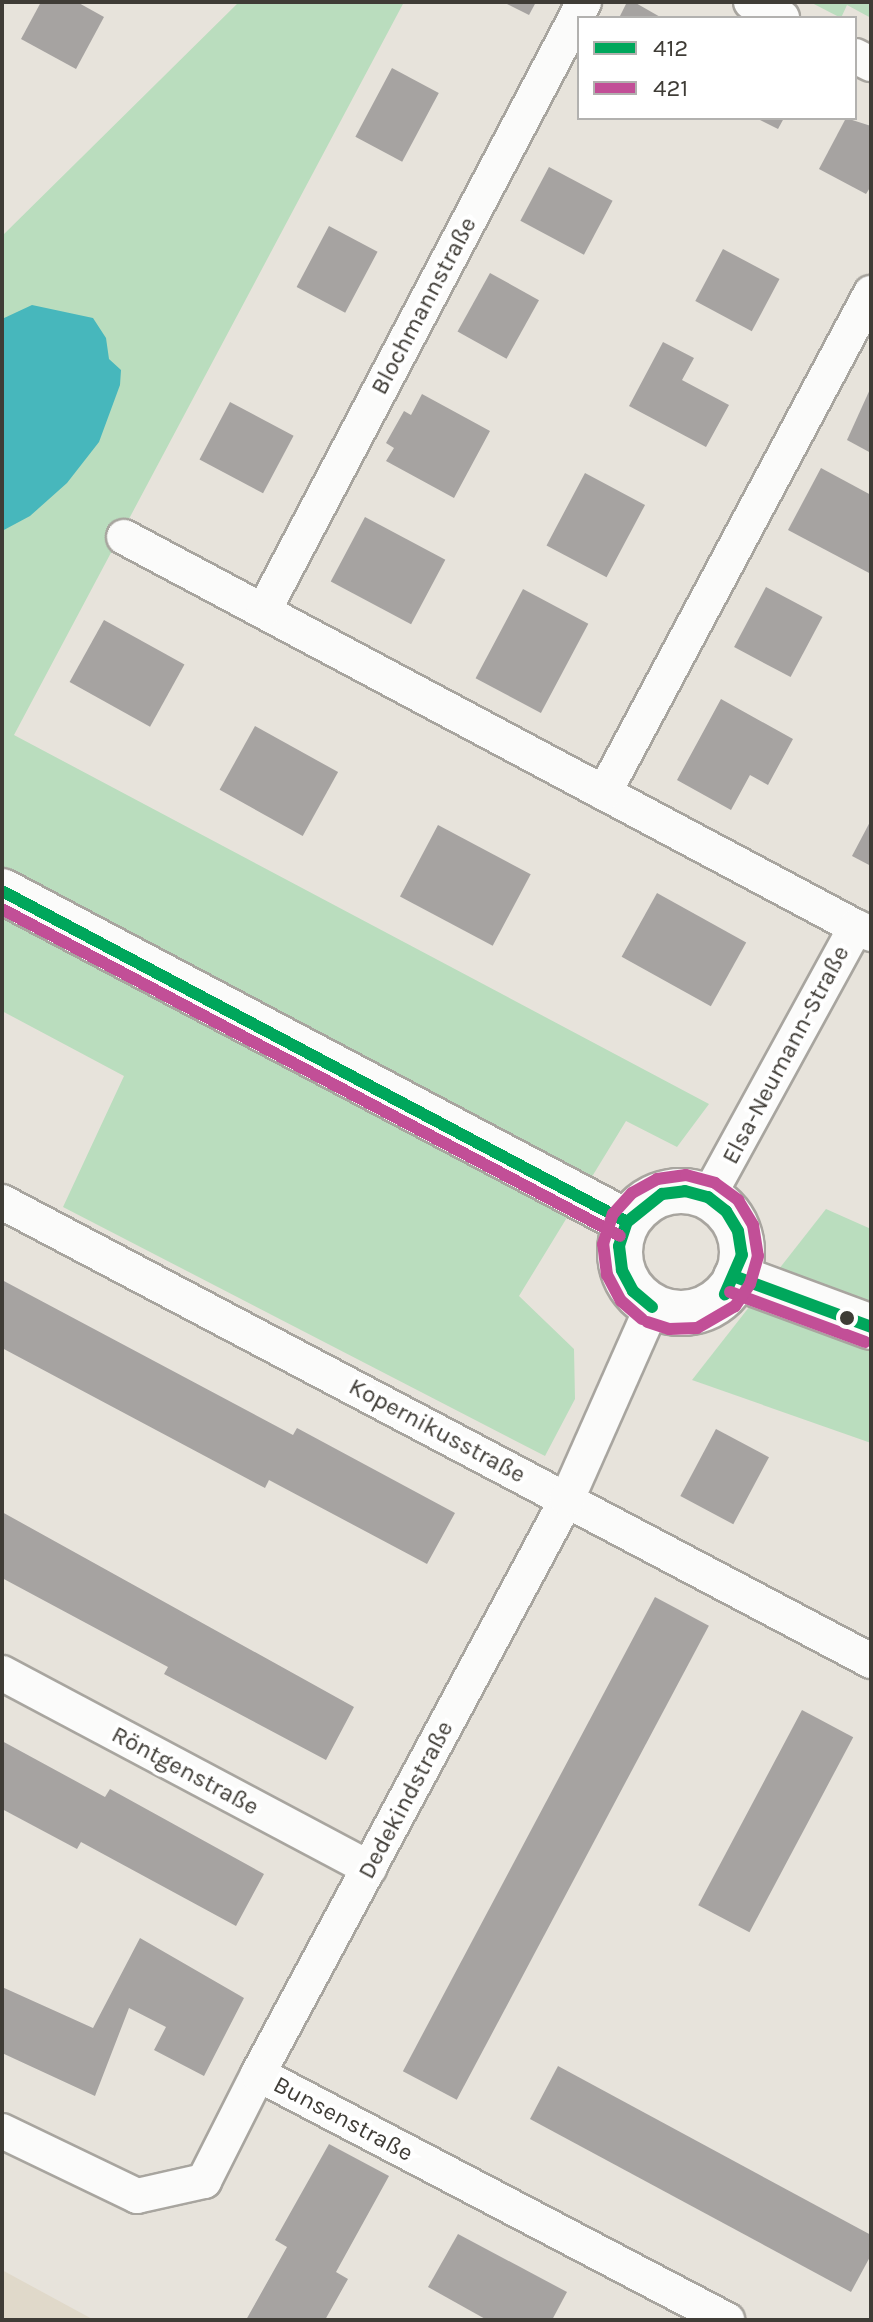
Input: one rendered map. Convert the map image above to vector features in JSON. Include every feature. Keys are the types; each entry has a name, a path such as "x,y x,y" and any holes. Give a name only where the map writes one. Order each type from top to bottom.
{"main road":[{"path":"2,891 627,1222"},
{"path":"685,1191 708,1197 726,1211 738,1231 742,1255 736,1277 725,1294 691,1313 652,1307 633,1291 622,1270 619,1246 627,1222 662,1194 685,1191"},
{"path":"736,1277 871,1327"}],"street":[{"name":"Blochmannstraße","path":"264,610 584,2"},
{"path":"751,2 778,16"},
{"path":"604,793 871,293"},
{"path":"124,537 864,930"},
{"name":"Elsa-Neumann-Straße","path":"708,1197 864,930"},
{"name":"Kopernikusstraße","path":"2,1202 871,1661"},
{"name":"Dedekindstraße","path":"258,2074 567,1499 652,1307"},
{"name":"Röntgenstraße","path":"2,1673 369,1868"},
{"name":"Bunsenstraße","path":"2,2131 137,2196 204,2181 258,2074 727,2320"}],"shaded area":[{"path":"2,2270 94,2320 2,2320"}],"green space":[{"path":"239,2 404,2 14,735 709,1104 677,1147 626,1121 519,1296 574,1349 575,1399 545,1456 63,1207 124,1076 2,1011 2,236"},
{"path":"810,2 871,2 871,18 847,5 842,16"},
{"path":"826,1209 871,1229 871,1443 692,1380"}],"water":[{"path":"32,305 93,318 106,338 109,359 121,370 120,385 99,442 67,483 30,516 2,531 2,319"}],"building":[{"path":"41,2 77,2 104,17 76,69 21,39"},
{"path":"503,2 536,2 529,15"},
{"path":"627,2 634,2 658,16 620,16"},
{"path":"392,68 439,93 402,162 355,137"},
{"path":"760,120 783,120 778,129"},
{"path":"845,120 871,126 871,186 866,194 819,169"},
{"path":"549,167 613,201 584,255 520,221"},
{"path":"329,226 378,252 345,313 297,287"},
{"path":"723,249 780,279 752,331 695,301"},
{"path":"490,273 539,300 506,359 458,332"},
{"path":"663,342 694,358 682,380 729,405 706,447 629,406"},
{"path":"871,387 871,453 847,440"},
{"path":"422,394 490,431 454,498 386,461 394,448 386,443 404,411 411,415"},
{"path":"230,402 294,436 263,493 199,459"},
{"path":"821,468 871,495 871,574 788,530"},
{"path":"585,473 645,505 607,577 547,545"},
{"path":"365,517 445,560 411,624 331,581"},
{"path":"766,587 823,617 791,677 734,647"},
{"path":"523,589 588,624 541,713 476,678"},
{"path":"104,620 184,665 150,727 70,682"},
{"path":"721,699 793,739 768,785 750,775 731,810 677,780"},
{"path":"255,726 338,772 303,836 220,790"},
{"path":"871,820 871,866 852,856"},
{"path":"438,825 531,874 493,946 400,897"},
{"path":"657,893 746,942 711,1006 622,957"},
{"path":"2,1280 293,1435 297,1428 455,1513 427,1564 269,1480 265,1488 2,1348"},
{"path":"716,1429 769,1457 733,1524 680,1496"},
{"path":"2,1512 354,1707 326,1760 164,1674 168,1667 2,1578"},
{"path":"655,1597 709,1626 457,2100 403,2071"},
{"path":"802,1710 853,1737 749,1932 698,1905"},
{"path":"2,1741 105,1797 110,1789 264,1874 236,1926 81,1842 77,1849 2,1809"},
{"path":"140,1938 244,1998 204,2076 154,2050 166,2027 129,2008 95,2096 2,2053 2,1987 93,2028"},
{"path":"558,2066 871,2235 871,2255 851,2292 530,2119"},
{"path":"329,2144 389,2176 336,2272 348,2279 325,2320 246,2320 287,2247 275,2240"},
{"path":"458,2234 567,2292 552,2320 487,2320 428,2287"}],"transit line":[{"name":"412","path":"2,891 627,1222"},
{"name":"421","path":"2,909 620,1236"},
{"name":"421","path":"642,1319 621,1301 607,1275 603,1244 613,1214 632,1193 657,1179 686,1175 715,1183 738,1200 753,1225 758,1256 750,1284 735,1306 697,1328 669,1329 647,1322"},
{"name":"412","path":"652,1307 633,1291 622,1270 619,1246 627,1222 662,1194 685,1191 708,1197 726,1211 738,1231 742,1255 725,1294"},
{"name":"412","path":"736,1277 871,1327"},
{"name":"421","path":"730,1292 865,1342"}]}
